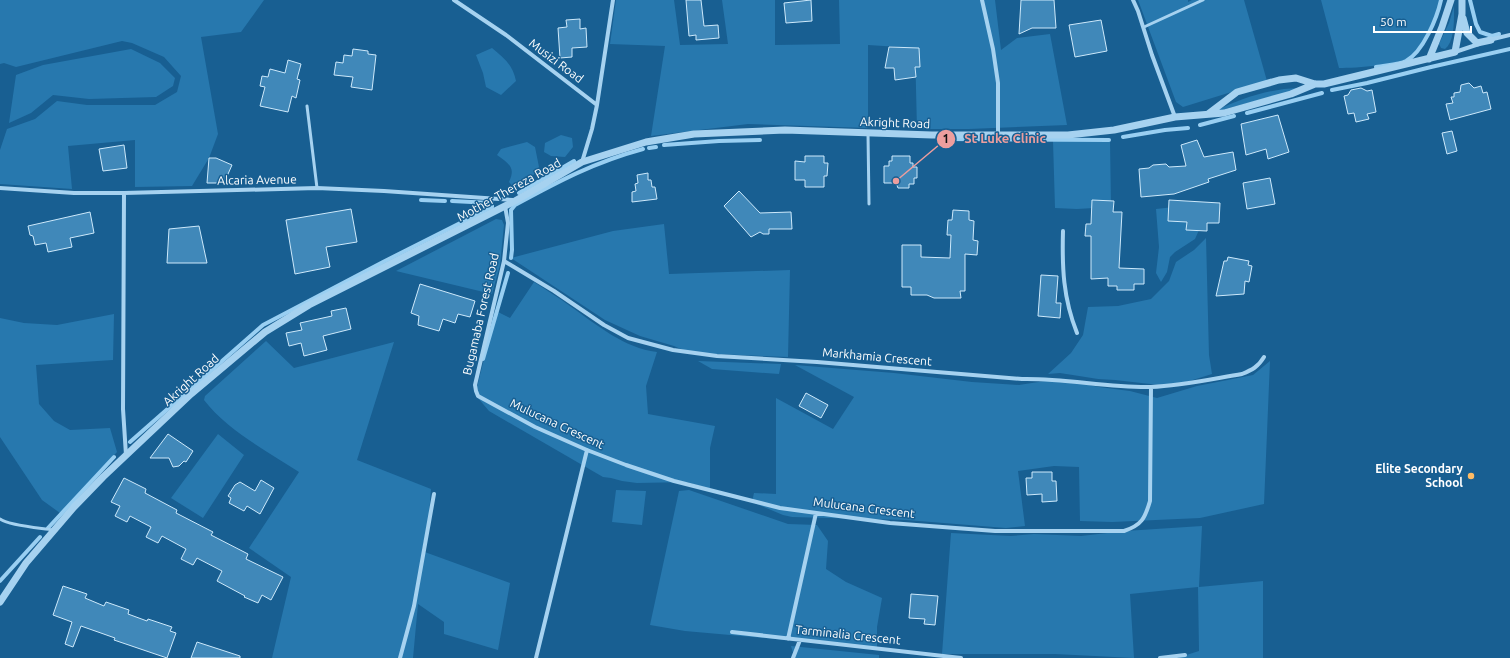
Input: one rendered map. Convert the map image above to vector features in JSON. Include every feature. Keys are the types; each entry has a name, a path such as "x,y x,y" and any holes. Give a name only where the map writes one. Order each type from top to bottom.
{"street":[{"name":"Musizi Road","path":"454,0 506,35 596,104"},
{"path":"582,162 592,129 613,0"},
{"path":"982,0 993,49 998,83 998,135"},
{"path":"1133,0 1144,27 1152,55 1175,117"},
{"path":"1429,59 1451,0"},
{"path":"1455,52 1462,14 1462,0"},
{"path":"1462,14 1466,32 1476,43 1510,35"},
{"path":"1208,114 1237,92 1262,84 1296,78 1315,84 1324,84 1429,59 1491,40"},
{"name":"Akright Road","path":"582,162 646,142 694,134 785,130 932,135 1068,135 1114,130 1175,117 1224,113 1274,99 1315,84"},
{"name":"Mother Thereza Road","path":"446,237 515,201 582,162"},
{"name":"Alcaria Avenue","path":"0,188 74,193 124,193 317,188 384,191 515,201"},
{"path":"124,193 123,409 126,455"},
{"name":"Bugamaba Forest Road","path":"475,385 504,261 508,223 505,206"},
{"path":"1063,231 1062,260 1064,285 1070,317 1077,333"},
{"name":"Akright Road","path":"0,602 26,563 103,477 191,394 265,332 309,305 396,260 446,237"},
{"name":"Markhamia Crescent","path":"504,261 628,338 673,350 717,356 853,365 1022,379 1039,378 1106,386 1151,387 1175,385 1242,374 1252,370 1260,364 1264,357"},
{"name":"Mulucana Crescent","path":"475,385 478,396 483,400 535,427 587,450 674,481 780,508 890,523 995,531 1124,531 1133,528 1146,516 1150,501 1151,387"},
{"path":"536,658 587,450"},
{"path":"400,658 414,606 434,494"},
{"path":"788,639 816,513"},
{"name":"Tarminalia Crescent","path":"732,632 961,658"},
{"path":"793,658 800,640"},
{"path":"1160,658 1185,655"}],"lane":[{"path":"1144,27 1203,0"},
{"path":"307,106 317,188"},
{"path":"868,132 869,204"},
{"path":"0,519 2,521 18,525 54,530"}],"shaded area":[{"path":"0,0 264,0 241,32 201,37 218,134 209,158 192,186 135,187 135,140 68,146 72,189 0,184 0,150 7,129 35,119 57,101 87,105 155,105 177,92 181,76 164,57 132,43 122,41 16,67 4,63 0,64"},
{"path":"616,0 674,0 680,45 728,44 722,0 775,0 775,45 840,44 839,0 995,0 1001,50 1017,38 1050,34 1067,125 969,129 917,129 915,48 868,45 868,128 748,124 651,136 665,46 610,44"},
{"path":"1138,0 1188,0 1188,2 1192,0 1244,0 1267,81 1183,107 1176,102"},
{"path":"1321,0 1441,0 1433,27 1415,55 1390,64 1339,68"},
{"path":"1454,6 1451,41 1445,49 1441,48 1439,44 1449,23"},
{"path":"492,48 510,66 515,75 516,81 501,95 486,87 483,73 476,55"},
{"path":"131,49 160,63 175,78 173,86 156,97 89,99 53,95 31,113 9,123 16,75 43,65"},
{"path":"1300,89 1215,111 1235,102 1266,92"},
{"path":"561,135 572,138 573,147 565,157 551,156 544,152 545,143"},
{"path":"1053,141 1110,141 1111,207 1077,209 1055,208"},
{"path":"527,142 535,147 539,167 527,184 514,188 509,182 512,173 510,166 497,155 501,149"},
{"path":"1183,206 1199,230 1195,239 1170,257 1167,272 1161,282 1156,273 1159,247 1156,209"},
{"path":"496,219 502,220 504,225 500,265 492,294 396,271"},
{"path":"664,224 669,274 790,270 788,357 690,353 674,346 640,336 605,320 511,258 613,231"},
{"path":"1206,238 1209,355 1212,374 1183,383 1159,385 1098,379 1060,373 1048,374 1071,353 1083,335 1088,307 1118,306 1151,299 1169,281 1176,262 1194,250"},
{"path":"534,282 611,335 633,346 657,352 646,386 648,414 715,426 710,448 710,489 687,482 637,483 603,477 489,411 478,398 477,387 496,311 510,318"},
{"path":"114,314 113,360 36,365 39,404 54,421 70,430 110,428 117,452 60,513 42,500 0,437 0,318 24,323 57,325"},
{"path":"266,341 294,368 394,342 357,460 431,489 429,515 422,551 510,583 498,650 444,634 444,622 418,604 413,658 272,658 291,577 249,548 299,472 236,431 213,411 204,400 205,396"},
{"path":"698,361 781,364 779,374 712,369"},
{"path":"1270,361 1264,504 1200,518 1112,522 1080,521 1079,467 1054,466 1018,471 1025,526 1006,528 906,520 792,517 783,515 752,502 754,493 776,494 776,398 833,429 854,397 795,365 1019,385 1058,379 1130,391 1157,398 1197,386 1253,375"},
{"path":"218,434 244,455 203,518 171,498"},
{"path":"616,490 646,491 642,525 612,522"},
{"path":"689,490 788,524 817,525 828,541 826,569 846,582 882,598 877,627 877,648 685,631 650,625 679,491"},
{"path":"1202,526 1199,587 1263,581 1263,658 1177,658 1199,651 1198,587 1130,594 1134,658 1055,654 942,654 951,533 1011,536 1034,534 1081,536 1125,531"},
{"path":"791,646 879,655 879,658 793,658 794,656"}],"building":[{"path":"686,0 701,0 704,26 718,25 719,38 696,40 696,35 689,36"},
{"path":"811,0 812,21 786,23 784,3"},
{"path":"1021,0 1054,0 1056,28 1032,28 1019,34"},
{"path":"580,19 580,29 586,28 587,47 572,48 572,57 560,58 558,28 567,27 566,20"},
{"path":"1101,20 1107,51 1075,57 1069,25"},
{"path":"889,47 919,48 920,67 915,67 916,77 895,80 894,68 885,68"},
{"path":"353,49 368,51 368,54 376,55 372,90 351,87 353,77 334,75 336,62 343,63 344,55 352,56"},
{"path":"288,60 301,64 297,79 300,80 296,98 292,96 288,112 260,106 265,87 260,86 262,76 268,77 270,69 285,73"},
{"path":"1469,83 1474,88 1481,86 1483,93 1487,92 1491,109 1450,120 1446,104 1453,103 1451,97 1454,97 1454,93 1460,92 1461,85"},
{"path":"1361,88 1367,91 1372,90 1376,112 1367,114 1369,119 1356,122 1354,113 1348,114 1344,96 1348,95 1351,90"},
{"path":"1278,115 1289,152 1268,159 1266,149 1246,155 1241,124"},
{"path":"1452,131 1457,151 1447,154 1442,133"},
{"path":"1197,140 1204,157 1233,152 1236,170 1208,179 1209,182 1174,194 1141,197 1139,169 1149,168 1153,165 1166,164 1169,167 1186,166 1181,145"},
{"path":"124,145 127,168 103,171 99,149"},
{"path":"805,156 824,156 824,163 828,163 827,176 824,176 824,187 805,187 805,180 795,180 795,161 805,162"},
{"path":"892,156 910,156 910,163 913,163 913,167 917,167 917,178 914,178 914,184 909,184 909,188 898,188 896,183 884,183 884,166 889,166 889,161 892,161"},
{"path":"209,158 216,158 232,165 224,183 207,183"},
{"path":"648,173 648,180 651,180 652,187 655,187 657,199 632,202 632,192 636,191 635,184 638,183 637,175"},
{"path":"1270,178 1275,204 1247,209 1243,183"},
{"path":"739,191 760,213 791,212 792,229 769,229 769,234 763,234 760,232 751,237 724,206"},
{"path":"1092,200 1114,201 1113,212 1122,212 1119,268 1144,269 1144,284 1134,284 1134,290 1117,290 1117,286 1108,286 1108,278 1091,279 1091,236 1085,236 1086,224 1091,224"},
{"path":"1169,200 1220,203 1219,223 1207,223 1207,231 1186,230 1187,222 1168,221"},
{"path":"351,209 357,242 326,247 330,267 295,274 286,220"},
{"path":"953,210 969,211 969,220 974,221 973,240 978,241 977,255 965,254 965,291 960,291 961,298 934,298 927,295 911,295 911,287 902,287 902,245 921,245 921,257 950,258 951,235 947,235 948,220 952,220"},
{"path":"90,212 94,233 70,238 72,247 48,252 46,243 35,245 33,236 30,235 28,226"},
{"path":"199,226 207,263 167,263 169,229"},
{"path":"1228,257 1249,261 1248,265 1252,266 1249,282 1245,281 1244,294 1216,296 1224,261 1227,261"},
{"path":"1041,275 1058,276 1056,303 1061,303 1060,318 1038,316"},
{"path":"420,284 475,301 470,317 458,314 455,323 443,319 439,331 418,325 419,316 411,313"},
{"path":"346,308 351,329 323,336 327,350 304,356 301,343 289,346 286,333 302,330 300,323 332,316 331,311"},
{"path":"806,393 828,405 821,418 799,406"},
{"path":"168,434 193,451 186,462 184,461 179,466 173,467 169,458 150,458"},
{"path":"1032,472 1052,472 1052,481 1056,481 1057,501 1042,502 1042,494 1027,495 1026,478 1032,478"},
{"path":"124,478 146,489 145,493 177,510 176,513 213,532 211,535 248,554 246,559 283,577 271,600 262,595 258,603 244,597 245,596 217,581 222,571 197,558 193,565 181,559 186,549 162,536 158,543 146,537 151,527 130,516 127,522 115,516 120,506 111,502"},
{"path":"261,480 274,488 260,514 247,506 244,511 229,503 231,498 228,496 235,485 240,482 255,491"},
{"path":"63,586 87,594 85,598 104,606 106,602 129,610 128,614 147,621 148,619 172,627 170,631 176,633 167,658 114,640 115,638 81,626 73,647 65,644 72,622 53,615"},
{"path":"911,594 938,596 935,625 924,624 925,619 909,618"},
{"path":"197,642 240,656 240,658 191,658"}],"waterway":[{"path":"1376,67 1403,62 1412,57 1433,25 1441,0"},
{"path":"1470,0 1476,24 1480,32 1492,36 1499,34"},
{"path":"1332,90 1510,49"},
{"path":"1247,113 1322,93"},
{"path":"1200,125 1234,116"},
{"path":"1123,137 1188,128"},
{"path":"945,139 1109,140"},
{"path":"664,145 760,140"},
{"path":"649,148 656,147"},
{"path":"511,258 511,210 515,205 593,166 643,149"},
{"path":"519,193 574,161"},
{"path":"421,200 445,201"},
{"path":"130,442 263,325 492,207 492,203 452,201"},
{"path":"483,359 508,273"},
{"path":"48,528 114,457"},
{"path":"0,581 40,537"}],"place":[{"name":"St Luke Clinic","path":"896,181"},
{"name":"Elite Secondary School","path":"1471,476"}]}
